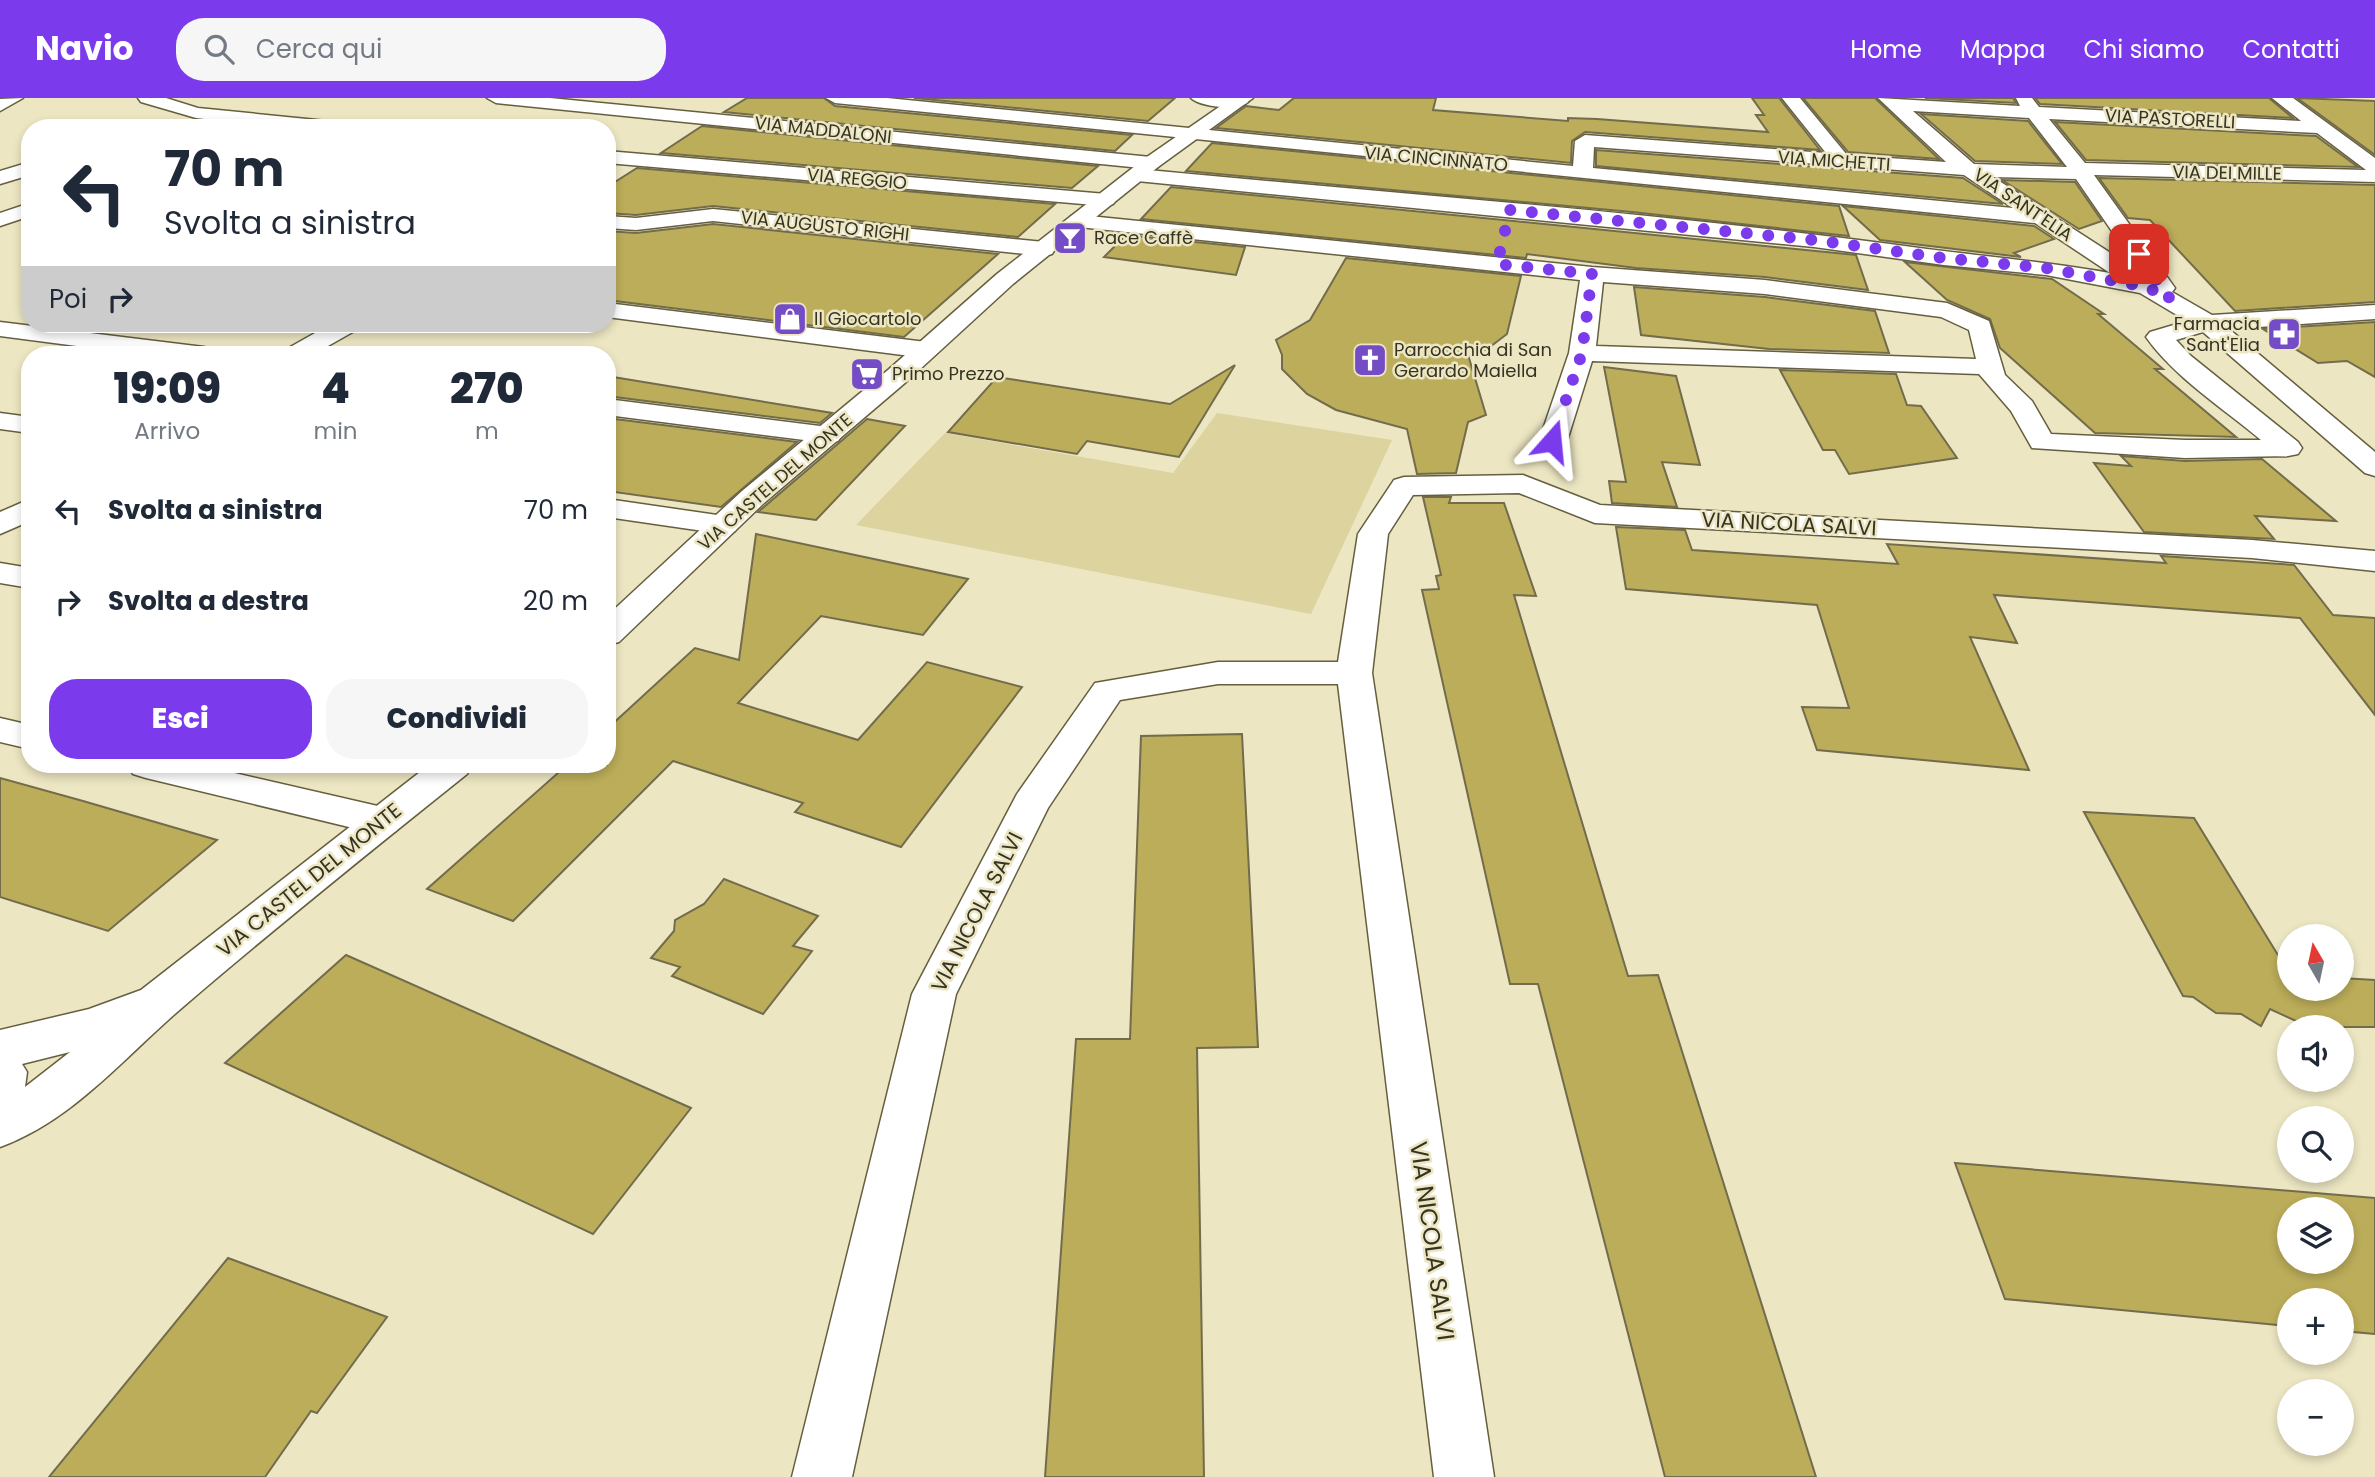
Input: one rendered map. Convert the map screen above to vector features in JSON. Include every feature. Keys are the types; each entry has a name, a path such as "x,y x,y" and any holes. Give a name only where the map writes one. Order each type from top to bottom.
{"street":[{"path":"0,106 15,98"},
{"path":"147,98 197,113 232,119"},
{"name":"VIA MADDALONI","path":"496,98 1028,151 1144,169 1510,210 1814,240 1944,258 2046,268 2147,287"},
{"name":"VIA CINCINNATO","path":"835,98 1062,113 1188,135 2038,217"},
{"path":"1200,98 1241,100"},
{"path":"1791,98 1843,162"},
{"path":"2161,98 2199,138"},
{"path":"2281,98 2375,167"},
{"name":"VIA CASTEL DEL MONTE","path":"616,627 753,497 828,435 1005,279 1188,135 1241,100"},
{"name":"VIA PASTORELLI","path":"1891,102 2028,105 2182,120 2320,128"},
{"name":"VIA SANT'ELIA","path":"1891,102 1960,164 2038,217 2207,323"},
{"path":"705,118 727,105"},
{"path":"2028,105 2081,171 2170,299"},
{"path":"284,119 315,107"},
{"path":"178,119 197,113"},
{"path":"984,190 1028,151 1062,113"},
{"name":"VIA MICHETTI","path":"1583,173 1585,141 1972,170 2081,171"},
{"path":"2217,155 2235,173"},
{"name":"VIA REGGIO","path":"616,158 1106,200"},
{"path":"616,173 641,160"},
{"path":"0,178 21,171"},
{"name":"VIA DEI MILLE","path":"2081,171 2375,176"},
{"path":"1497,264 1510,210"},
{"path":"0,222 21,213"},
{"name":"VIA AUGUSTO RIGHI","path":"616,223 636,224 713,215 1044,249"},
{"path":"1079,221 1592,274 1765,287 1947,310 1980,326 1993,377 2022,407 2042,442 2185,449 2288,449 2182,360 2159,337 2207,323 2375,312"},
{"path":"0,222 21,226"},
{"path":"1552,441 1582,353 1592,274"},
{"path":"616,311 926,350"},
{"path":"2207,323 2375,467"},
{"path":"0,329 21,332"},
{"path":"31,333 133,346"},
{"path":"310,346 333,333"},
{"path":"1582,353 1990,367"},
{"path":"616,408 828,435"},
{"path":"0,421 21,424"},
{"name":"VIA NICOLA SALVI","path":"1464,1477 1354,673 1373,534 1404,486 1522,484 1595,514 2238,548 2375,561"},
{"path":"616,509 724,525"},
{"path":"0,525 21,513"},
{"path":"0,573 21,576"},
{"name":"VIA NICOLA SALVI","path":"822,1477 934,994 1031,804 1108,691 1218,673 1354,673"},
{"path":"0,730 21,735"},
{"path":"180,773 382,821"},
{"name":"VIA CASTEL DEL MONTE","path":"0,1126 51,1093 98,1056 164,997 444,773"},
{"name":"VIA CASTEL DEL MONTE","path":"0,1049 58,1037 114,1021 164,997"},
{"path":"0,1067 3,1072 0,1096"}],"shaded area":[{"path":"1217,413 1392,440 1311,614 856,525 945,433 1173,473"}],"building":[{"path":"747,98 824,98 835,106 1132,135 1115,151 724,112"},
{"path":"914,98 1175,98 1148,121"},
{"path":"1294,98 1436,98 1433,110 1568,121 1568,118 1597,119 1768,132 1756,115 1764,115 1752,98 1779,98 1820,150 1585,132 1572,141 1571,163 1216,128 1246,106 1279,110"},
{"path":"1803,98 1875,98 1939,159 1848,152"},
{"path":"1925,98 2013,98 2016,103"},
{"path":"2035,98 2269,98 2293,118 2040,104"},
{"path":"2297,98 2375,101 2375,155"},
{"path":"1921,114 2028,121 2062,164 1975,161"},
{"path":"2055,122 2316,136 2358,167 2086,160"},
{"path":"702,126 1098,166 1072,188 661,153"},
{"path":"1212,143 1839,206 1849,236 1632,212 1186,171"},
{"path":"1596,150 1963,178 2003,204 1596,166"},
{"path":"637,168 1055,204 1018,237 713,206 636,215 616,214 616,181"},
{"path":"2099,178 2375,185 2375,302 2235,311 2150,220 2128,218"},
{"path":"2002,180 2075,182 2102,221 2079,229"},
{"path":"1171,187 1856,255 1868,290 1765,277 1636,268 1527,254 1526,258 1141,219"},
{"path":"1843,206 2034,226 2054,239 2014,253 2021,257 1880,240"},
{"path":"713,224 998,254 904,337 616,301 616,232 636,233"},
{"path":"1126,235 1245,247 1236,275 1104,257"},
{"name":"Parrocchia di San Gerardo Maiella","path":"1346,258 1521,276 1507,334 1486,350 1466,348 1486,415 1468,422 1456,473 1417,474 1407,429 1336,410 1307,394 1282,369 1282,355 1276,340 1310,320"},
{"path":"1905,262 2052,279 2104,314 2098,314 2163,369 2155,369 2236,437 2095,433 2000,348 1990,319 1947,300"},
{"path":"1634,287 1765,297 1875,311 1889,353 1769,349 1641,335"},
{"path":"2375,322 2375,377 2347,361 2318,363 2263,329"},
{"path":"1235,365 1179,457 1087,441 1077,454 948,432 997,377 1170,404"},
{"path":"1604,367 1676,376 1700,465 1662,462 1677,507 1612,503 1609,481 1626,482"},
{"path":"1780,370 1896,374 1907,405 1921,406 1957,458 1849,474 1835,450 1823,450"},
{"path":"616,377 832,413 820,423 616,397"},
{"path":"616,419 797,442 721,507 616,492"},
{"path":"867,419 905,426 816,520 758,512"},
{"path":"2121,456 2185,461 2262,459 2336,521 2255,516 2274,539 2144,532 2094,463 2131,466"},
{"path":"1423,497 1451,497 1449,503 1504,503 1536,596 1514,595 1628,976 1658,975 1816,1477 1665,1477 1538,984 1510,984 1422,590 1439,589 1436,576 1441,575"},
{"path":"1616,527 1685,530 1692,550 1898,564 1887,544 2166,563 2161,556 2294,565 2333,615 2375,618 2375,715 2300,618 1994,595 2017,643 1970,637 2029,770 1817,750 1802,707 1849,708 1817,605 1626,589"},
{"path":"756,534 968,579 923,635 821,616 738,703 858,740 927,662 1022,687 901,847 795,812 803,803 673,761 513,921 427,889 558,773 616,773 616,721 695,648 739,660"},
{"path":"1242,734 1258,1047 1197,1048 1204,1477 1045,1477 1076,1039 1130,1039 1141,736"},
{"path":"0,778 217,840 108,931 0,897"},
{"path":"2084,812 2194,818 2277,953 2277,1001 2354,1001 2354,979 2375,980 2375,1027 2354,1027 2354,1015 2283,1015 2270,1009 2261,1026 2241,1014 2216,1013 2193,997 2183,996"},
{"path":"724,879 818,916 793,946 812,951 763,1014 672,976 680,967 651,958 674,931 675,920 704,904"},
{"path":"346,955 691,1108 593,1234 225,1063"},
{"path":"1955,1163 2375,1198 2375,1334 2354,1332 2354,1288 2277,1288 2277,1325 2005,1299"},
{"path":"228,1258 387,1317 317,1413 311,1411 265,1477 49,1477"}],"place":[{"name":"Race Caffè","path":"1070,238"},
{"name":"Il Giocartolo","path":"790,319"},
{"name":"Farmacia Sant'Elia","path":"2284,334"},
{"name":"Parrocchia di San Gerardo Maiella","path":"1370,360"},
{"name":"Primo Prezzo","path":"867,374"}],"route":[{"path":"1552,441 1582,353 1592,274 1497,264 1510,210 1814,240 1944,258 2046,268 2147,287 2170,299 2139,254"}]}
